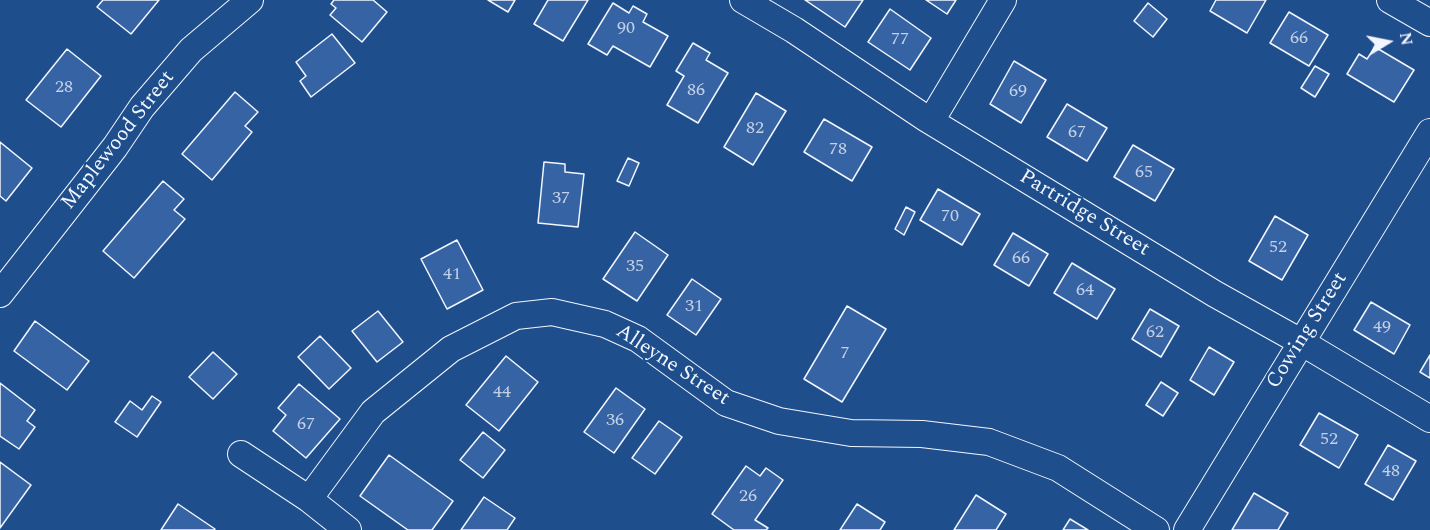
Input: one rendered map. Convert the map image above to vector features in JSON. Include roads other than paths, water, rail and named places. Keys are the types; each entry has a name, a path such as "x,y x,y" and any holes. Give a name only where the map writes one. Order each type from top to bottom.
{"street":[{"name":"Maplewood Street","path":"0,294 115,147 142,107 191,50 250,0"},
{"name":"Partridge Street","path":"743,0 794,30 931,121 1215,294 1430,419"},
{"path":"931,121 1003,0"},
{"path":"1390,0 1430,23"},
{"name":"Cowing Street","path":"1187,530 1430,132"},
{"name":"Alleyne Street","path":"309,499 374,412 451,349 516,315 552,312 605,324 638,339 726,404 779,421 851,434 922,434 989,442 1058,468 1156,530"},
{"path":"241,454 309,499 348,530"}]}
